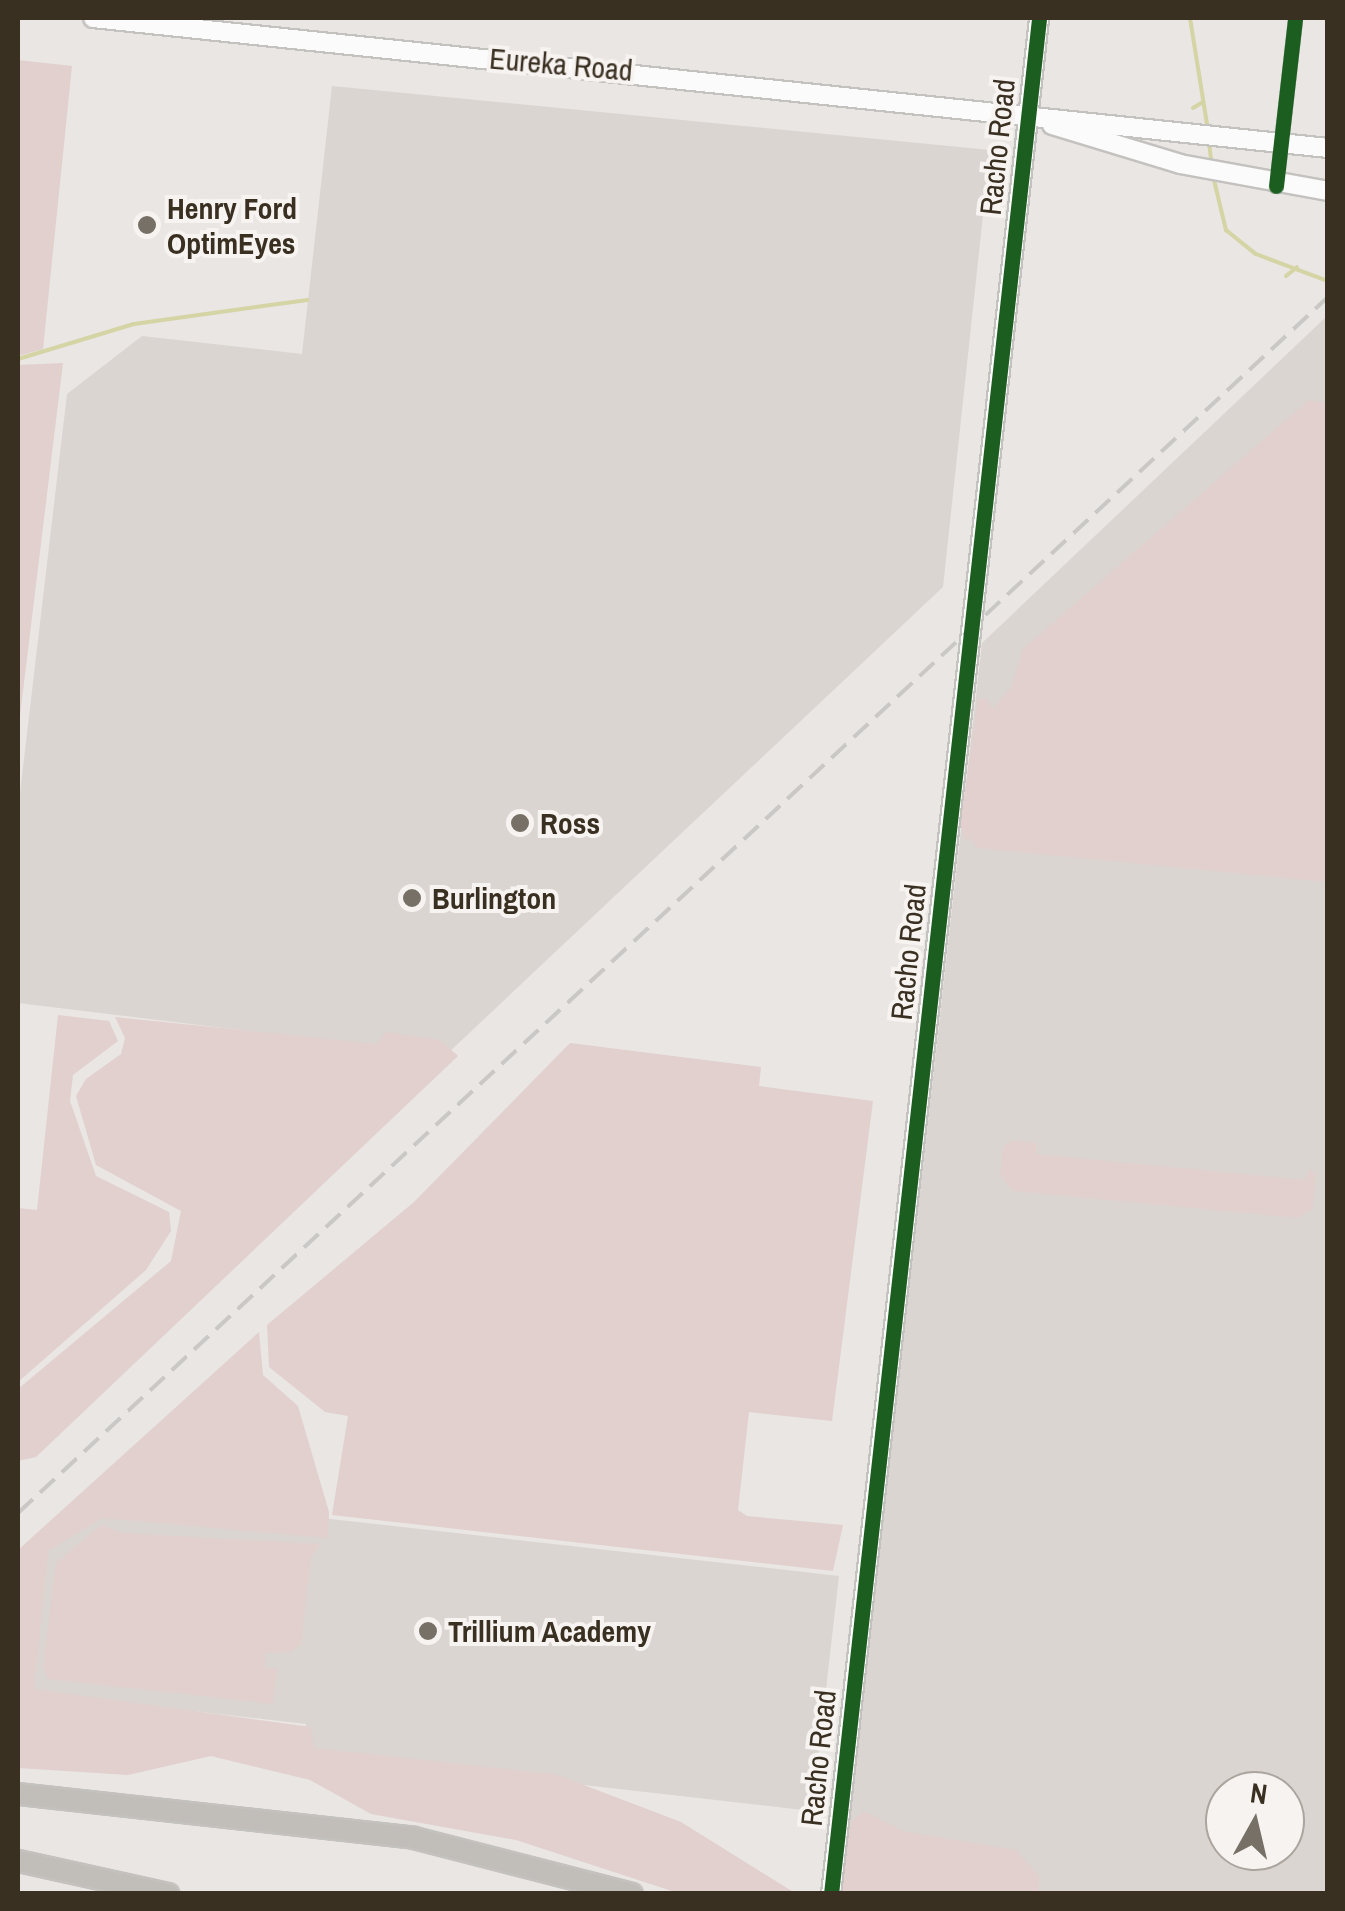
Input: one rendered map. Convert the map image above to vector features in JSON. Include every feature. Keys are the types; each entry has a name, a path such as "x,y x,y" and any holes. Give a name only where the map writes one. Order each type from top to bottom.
{"highway":[{"path":"18,1794 414,1838 632,1894"},
{"path":"18,1862 168,1894"}],"street":[{"name":"Eureka Road","path":"93,18 854,93 1028,117 1328,148"},
{"name":"Racho Road","path":"831,1894 1039,18"},
{"path":"1276,186 1296,18"},
{"name":"Eureka Road","path":"1028,117 1180,164 1276,186 1328,191"}],"shaded area":[{"path":"18,60 72,66 43,349 18,356"},
{"path":"332,86 990,150 943,587 446,1055 18,1003 18,810 67,394 142,336 302,354"},
{"path":"1327,316 1327,1893 841,1894 982,643"},
{"path":"63,363 18,732 18,365"},
{"path":"1309,400 1328,403 1327,882 977,848 970,836 968,843 960,826 978,699 987,699 993,709 1012,686 1023,649"},
{"path":"58,1015 109,1021 118,1041 73,1075 70,1101 96,1176 169,1212 171,1231 146,1270 18,1382 18,1208 37,1210"},
{"path":"115,1017 377,1044 386,1032 440,1040 458,1056 36,1457 18,1461 18,1389 171,1261 181,1211 96,1165 76,1096 86,1079 121,1054 125,1038"},
{"path":"570,1043 761,1067 759,1086 873,1101 832,1421 749,1412 738,1510 747,1516 843,1525 833,1571 332,1515 348,1416 325,1412 269,1367 267,1325 414,1202"},
{"path":"1012,1140 1036,1143 1036,1154 1305,1180 1310,1169 1316,1175 1313,1209 1297,1218 1013,1191 1000,1175 1003,1147"},
{"path":"259,1332 263,1375 298,1406 329,1512 328,1538 102,1518 48,1551 34,1689 311,1727 314,1748 555,1774 681,1822 795,1893 678,1893 516,1840 371,1814 310,1780 211,1756 128,1775 18,1768 18,1550"},
{"name":"Trillium Academy","path":"90,1492 839,1576 812,1811 303,1753 306,1724 18,1691 34,1541"},
{"path":"101,1525 123,1533 320,1544 311,1556 301,1644 290,1652 265,1653 265,1668 277,1668 273,1704 48,1679 43,1666 56,1563"},
{"path":"864,1811 903,1831 1016,1850 1039,1876 1038,1893 840,1893 851,1822"}],"waterway":[{"path":"1190,18 1208,131"},
{"path":"1193,108 1203,102"},
{"path":"1209,141 1211,161"},
{"path":"1213,176 1226,230 1256,254 1328,281"},
{"path":"1286,276 1297,267"},
{"path":"18,359 134,324 307,300"}],"railway":[{"path":"18,1513 1328,297"}],"cycle path":[{"path":"831,1894 1039,18"},
{"path":"1276,186 1295,18"}],"place":[{"name":"Henry Ford OptimEyes","path":"147,225"},
{"name":"Ross","path":"520,823"},
{"name":"Burlington","path":"412,898"},
{"name":"Trillium Academy","path":"428,1631"}]}
